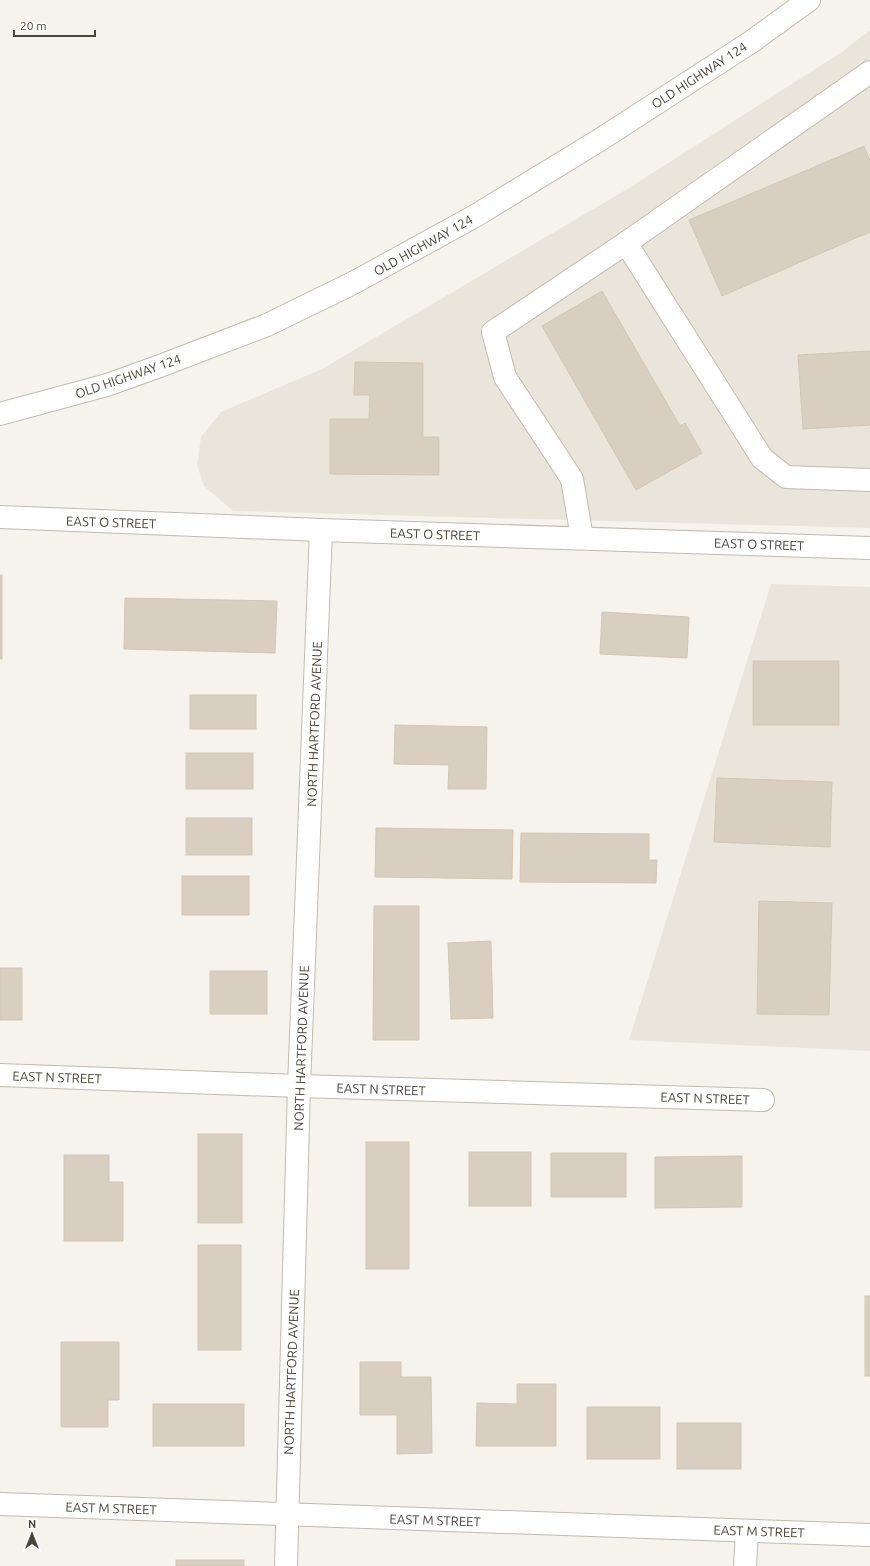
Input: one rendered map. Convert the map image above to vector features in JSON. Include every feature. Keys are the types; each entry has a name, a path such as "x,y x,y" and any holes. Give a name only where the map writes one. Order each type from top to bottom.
{"street":[{"name":"OLD HIGHWAY 124","path":"0,414 107,385 160,366 267,325 353,283 475,216 598,140 752,42 809,0"},
{"path":"582,538 572,479 505,377 493,332 626,243 870,72"},
{"path":"626,243 762,458 786,477 870,480"},
{"name":"EAST O STREET","path":"0,517 321,530 870,548"},
{"name":"NORTH HARTFORD AVENUE","path":"286,1566 299,1086 321,530"},
{"name":"EAST N STREET","path":"0,1075 762,1100"},
{"name":"EAST M STREET","path":"0,1504 870,1535"},
{"path":"745,1566 747,1531"}],"shaded area":[{"path":"870,30 870,528 233,511 204,486 197,465 201,437 221,412 322,369 629,188 842,52"},
{"path":"771,584 870,587 870,1051 629,1040"}],"building":[{"path":"864,146 870,161 870,232 722,296 689,220"},
{"path":"602,291 680,426 685,423 702,453 636,490 542,326"},
{"path":"870,351 870,425 803,429 798,355"},
{"path":"355,362 423,363 423,437 439,437 439,475 330,474 330,419 369,419 370,395 354,395"},
{"path":"0,575 2,575 2,659 0,659"},
{"path":"125,598 277,601 275,653 124,649"},
{"path":"602,612 689,617 687,658 600,654"},
{"path":"753,661 839,661 839,725 753,725"},
{"path":"190,695 256,695 256,729 190,729"},
{"path":"395,725 487,727 486,789 448,789 449,765 394,764"},
{"path":"186,753 253,753 253,789 186,789"},
{"path":"717,778 832,782 830,847 714,842"},
{"path":"186,818 252,818 252,855 186,855"},
{"path":"376,828 513,830 512,879 375,877"},
{"path":"521,833 649,834 649,860 657,860 656,883 520,882"},
{"path":"182,876 249,876 249,915 182,915"},
{"path":"759,901 832,903 829,1015 757,1014"},
{"path":"374,906 419,906 419,1040 373,1040"},
{"path":"491,941 493,1018 451,1019 448,943"},
{"path":"0,968 22,968 22,1020 0,1020"},
{"path":"210,971 267,971 267,1014 210,1014"},
{"path":"198,1134 242,1134 242,1223 198,1223"},
{"path":"366,1142 409,1142 409,1269 366,1269"},
{"path":"469,1152 531,1152 531,1206 469,1206"},
{"path":"551,1153 626,1153 626,1197 551,1197"},
{"path":"64,1155 109,1155 109,1182 123,1182 123,1241 64,1241"},
{"path":"742,1156 742,1207 655,1208 655,1157"},
{"path":"198,1245 241,1245 241,1350 198,1350"},
{"path":"865,1296 870,1296 870,1376 865,1376"},
{"path":"61,1342 119,1342 119,1400 108,1400 108,1427 61,1427"},
{"path":"360,1362 401,1362 401,1377 431,1377 432,1453 397,1454 397,1415 360,1415"},
{"path":"517,1384 556,1384 556,1446 476,1446 477,1403 517,1404"},
{"path":"153,1404 244,1404 244,1446 153,1446"},
{"path":"587,1407 660,1407 660,1459 587,1459"},
{"path":"677,1423 741,1423 741,1469 677,1469"},
{"path":"176,1560 244,1560 244,1566 176,1566"}]}
